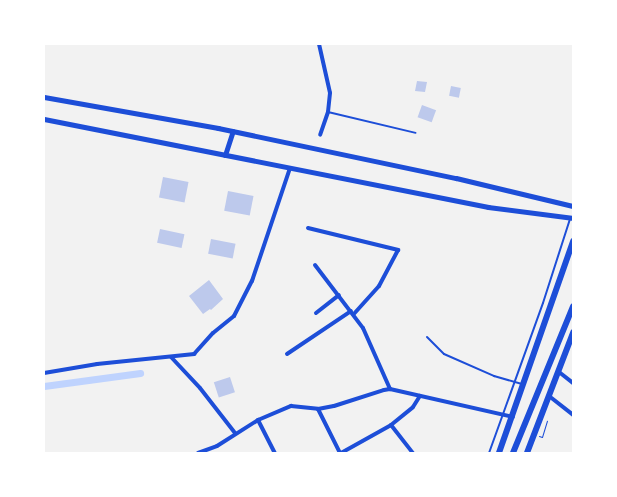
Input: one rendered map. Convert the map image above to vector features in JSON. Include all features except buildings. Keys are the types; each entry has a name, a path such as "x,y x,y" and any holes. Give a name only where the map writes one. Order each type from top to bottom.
{"highway":[{"path":"499,453 573,242"},
{"path":"513,453 573,308"},
{"path":"527,453 573,333"}],"main road":[{"path":"44,97 233,131 456,178 573,206"},
{"path":"44,119 488,207 572,217"},
{"path":"225,155 233,131"}],"street":[{"path":"319,44 329,82 330,100 320,135"},
{"path":"44,373 97,364 194,354 213,333 234,316 252,281 290,168"},
{"path":"287,354 352,312 380,286 398,250 308,228"},
{"path":"315,266 363,328 390,390"},
{"path":"316,313 339,295"},
{"path":"171,357 200,388 235,433"},
{"path":"559,372 573,383"},
{"path":"198,453 217,446 258,420 291,406 318,409 390,390 513,417"},
{"path":"318,409 340,453 391,425 413,407 420,396"},
{"path":"549,396 573,415"},
{"path":"258,420 275,453"},
{"path":"391,425 413,453"},
{"path":"351,448 354,453"}],"lane":[{"path":"328,112 416,133"},
{"path":"488,453 551,282 572,217"},
{"path":"427,337 444,354 494,376 524,385"}],"path":[{"path":"542,437 547,421"}],"waterway":[{"path":"44,386 140,373"}]}
